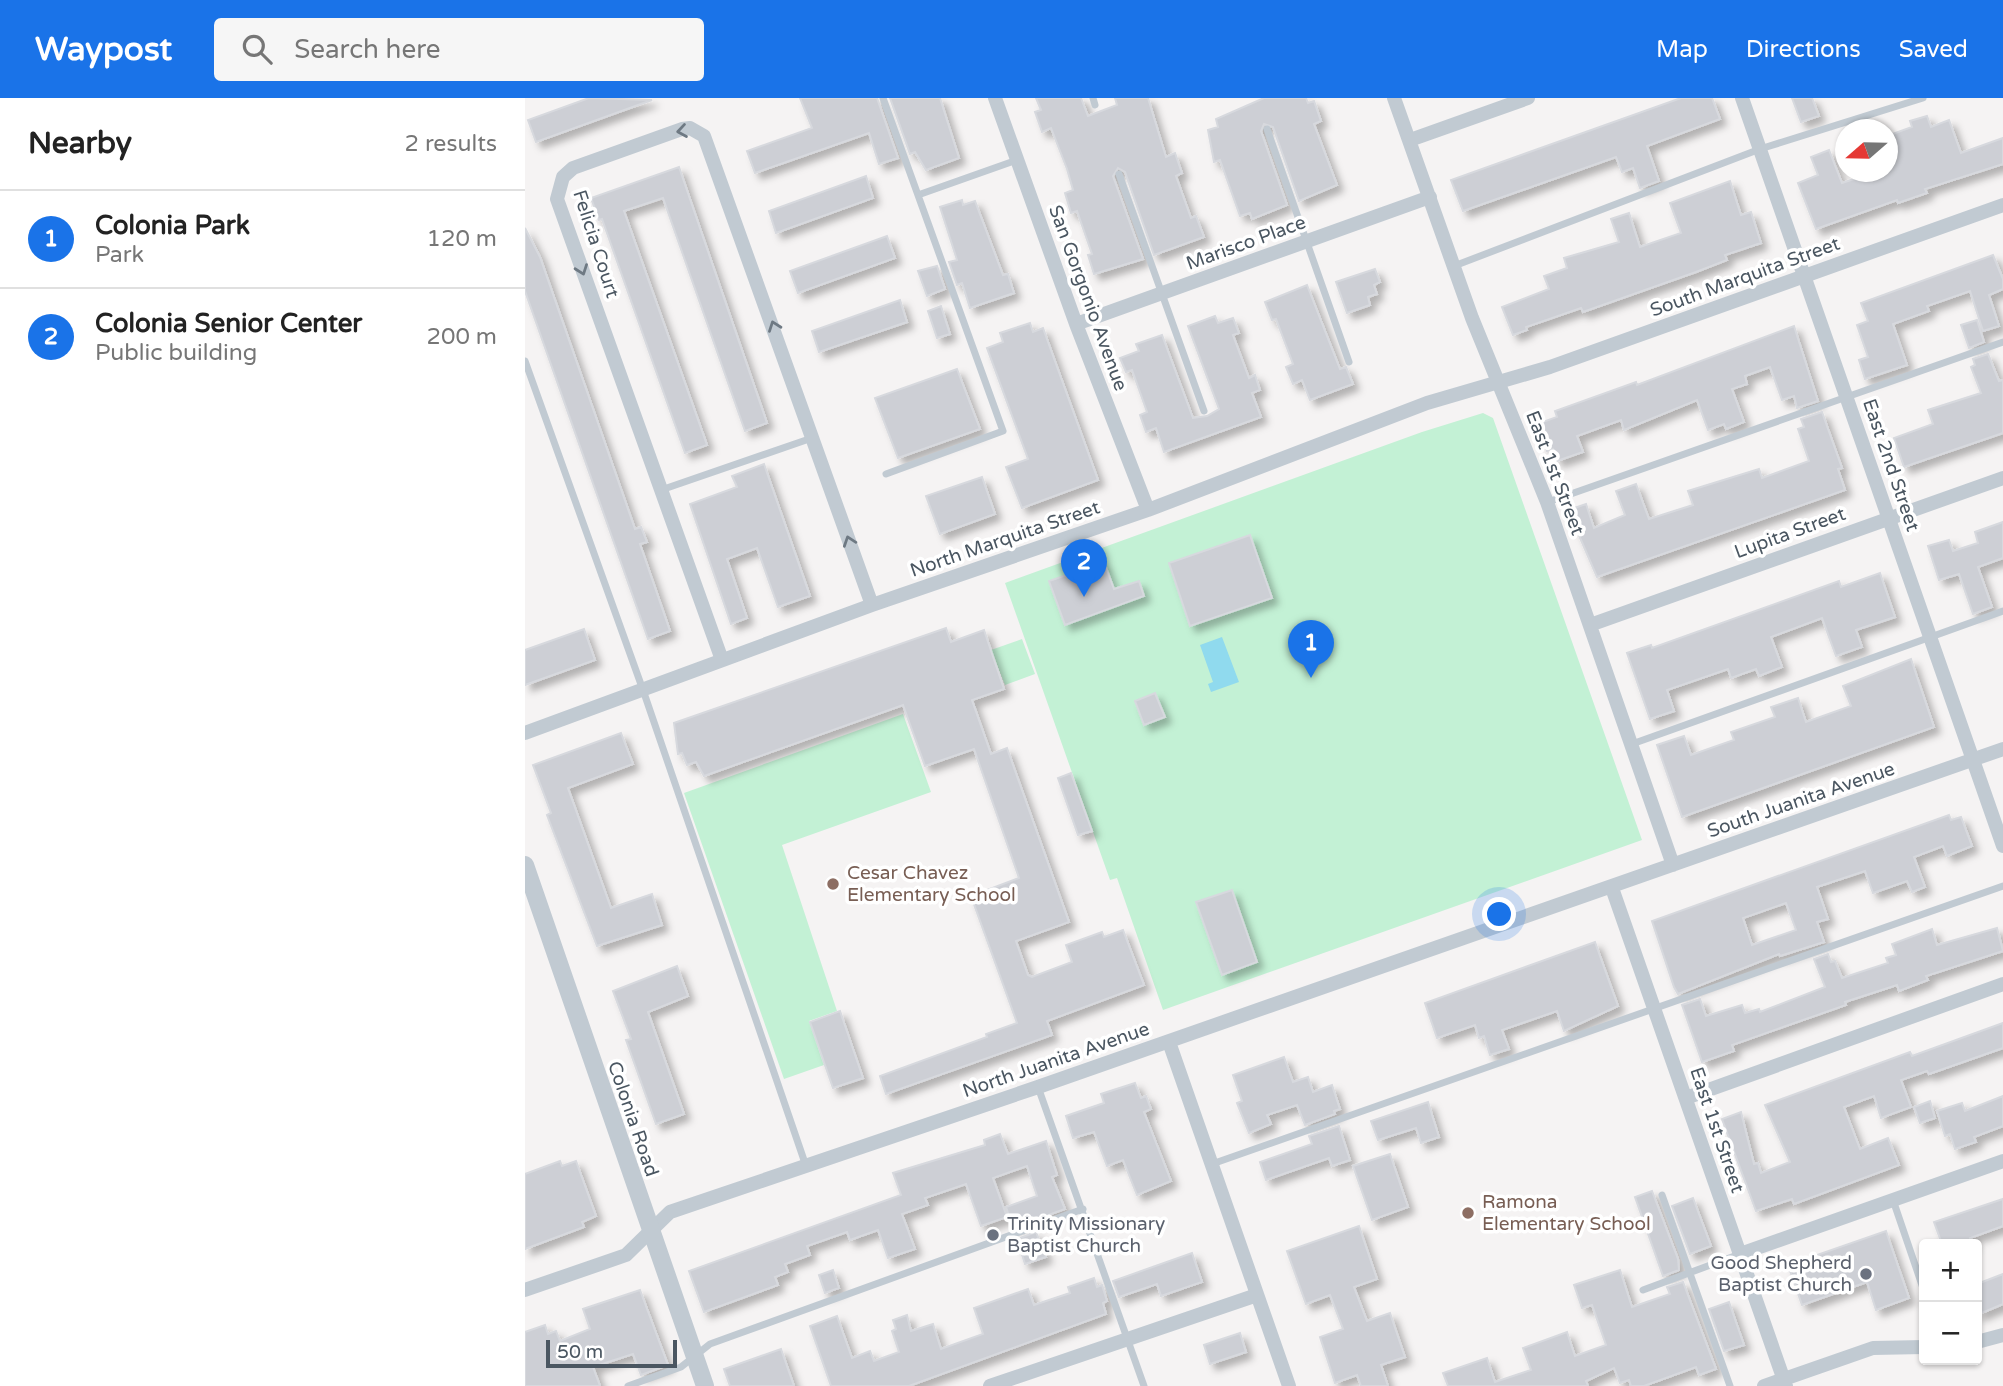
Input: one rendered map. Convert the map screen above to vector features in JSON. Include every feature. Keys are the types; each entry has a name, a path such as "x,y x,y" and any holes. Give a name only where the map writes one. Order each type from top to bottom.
{"street":[{"name":"San Gorgonio Avenue","path":"995,98 1076,324 1148,510"},
{"name":"East 1st Street","path":"1394,98 1454,266 1547,502 1673,865"},
{"path":"1410,140 1528,98"},
{"name":"East 2nd Street","path":"1741,98 2003,846"},
{"name":"Felicia Court","path":"722,660 557,199 563,177 573,168 683,129 698,131 709,145 872,605"},
{"name":"Marisco Place","path":"1076,324 1430,197"},
{"name":"South Marquita Street","path":"1499,382 1550,368 2003,205"},
{"name":"North Marquita Street","path":"525,733 872,605 1148,510 1427,402 1499,382"},
{"name":"Lupita Street","path":"1590,625 2003,478"},
{"name":"South Juanita Avenue","path":"1612,888 2003,749"},
{"name":"Colonia Road","path":"525,865 705,1386"},
{"name":"East 1st Street","path":"1612,888 1785,1383"},
{"name":"North Juanita Avenue","path":"525,1290 626,1255 670,1212 1612,888"},
{"path":"1686,1098 2003,984"},
{"path":"1169,1042 1289,1386"},
{"path":"1741,1254 2003,1161"},
{"path":"990,1386 1127,1337 1257,1295"},
{"path":"1982,1341 2003,1335"},
{"path":"1764,1386 1785,1383 1873,1348 1919,1347"}],"lane":[{"path":"883,98 1003,431 886,474"},
{"path":"1454,266 1760,149 1923,98"},
{"path":"1267,130 1349,362"},
{"path":"918,195 1017,160"},
{"path":"1119,174 1204,411"},
{"path":"1547,502 2003,342"},
{"path":"525,361 643,690 806,1166"},
{"path":"660,491 813,437"},
{"path":"1632,744 2003,611"},
{"path":"1211,1164 2003,886"},
{"path":"1038,1087 1144,1386"},
{"path":"1662,1195 1730,1386"},
{"path":"1893,1200 1919,1276"},
{"path":"628,1386 681,1367 710,1344 1083,1209"},
{"path":"1643,1290 1741,1254"}],"green space":[{"path":"1483,413 1493,418 1642,840 1163,1010 1117,878 1110,880 1005,583 1422,432"},
{"path":"1022,639 1035,674 1005,685 991,650"},
{"path":"903,714 931,792 782,845 837,1011 809,1021 824,1065 784,1079 684,793"}],"water":[{"path":"1222,637 1239,682 1211,692 1208,684 1213,682 1200,645"}],"building":[{"path":"589,98 652,100 536,142 528,120"},
{"path":"800,98 877,98 898,158 879,164 869,133 755,173 747,151 812,128"},
{"path":"890,98 940,98 959,158 926,170 915,152 910,154"},
{"path":"1036,98 1081,98 1088,116 1117,105 1115,98 1148,98 1166,157 1175,153 1182,173 1176,176 1191,218 1196,216 1204,237 1154,255 1125,172 1118,168 1113,176 1143,259 1094,274 1088,255 1092,254 1077,211 1071,213 1065,193 1073,190 1067,169 1051,128 1042,132 1035,112 1041,110"},
{"path":"1264,98 1306,98 1308,103 1314,101 1321,121 1314,124 1337,185 1299,201 1273,127 1264,124 1261,131 1287,205 1252,219 1250,213 1240,216 1220,160 1214,162 1208,130 1218,127 1216,119"},
{"path":"1681,98 1712,98 1720,119 1647,146 1659,181 1640,188 1633,168 1622,172 1616,157 1463,211 1451,180"},
{"path":"1792,98 1812,98 1819,116 1801,122"},
{"path":"1927,116 1931,127 1949,120 1961,153 2003,138 2003,164 1925,189 1927,193 1898,203 1897,200 1816,229 1798,183 1818,175 1811,157 1829,150 1835,165 1835,182 1898,182 1898,132 1912,127 1910,121"},
{"path":"679,167 767,423 745,431 663,198 624,211 707,445 685,453 602,219 599,220 591,198"},
{"path":"866,176 873,198 776,233 769,211"},
{"path":"1730,181 1741,215 1751,212 1761,243 1725,255 1727,260 1696,272 1583,312 1581,308 1526,327 1527,330 1513,335 1502,307 1549,289 1544,276 1567,268 1564,258 1619,242 1611,219 1629,213 1640,247 1681,233 1670,203"},
{"path":"962,200 963,205 975,201 1003,275 1008,274 1014,293 970,308 962,283 957,285 949,262 957,260 940,207"},
{"path":"525,228 540,257 635,529 641,527 647,542 640,544 670,631 648,639 525,291"},
{"path":"887,236 895,258 798,293 790,271"},
{"path":"1993,255 2003,279 2003,289 1989,295 1999,326 1983,331 1970,291 1927,306 1929,311 1893,324 1907,365 1865,379 1859,360 1868,357 1857,325 1868,321 1861,303"},
{"path":"937,266 945,289 927,296 918,271"},
{"path":"1375,269 1380,282 1374,285 1377,294 1368,297 1370,305 1347,313 1336,282"},
{"path":"1307,285 1340,369 1346,367 1353,384 1310,400 1302,380 1293,384 1286,367 1293,364 1276,319 1272,320 1265,302"},
{"path":"900,300 907,322 819,352 812,331"},
{"path":"941,306 950,334 937,338 928,311"},
{"path":"1215,316 1218,323 1233,318 1239,333 1233,335 1249,378 1255,375 1260,390 1252,393 1261,417 1164,452 1156,428 1146,432 1140,415 1147,412 1132,370 1126,372 1120,358 1139,351 1136,344 1162,335 1193,418 1207,416 1219,409 1188,326"},
{"path":"1977,320 1984,342 1969,348 1961,325"},
{"path":"1030,323 1033,332 1043,328 1098,480 1022,508 1006,467 1028,459 987,348 1003,342 1000,333"},
{"path":"1794,326 1818,401 1797,408 1794,396 1782,400 1770,367 1745,376 1747,384 1732,389 1744,422 1726,429 1724,424 1708,430 1697,400 1624,430 1621,420 1577,436 1583,452 1557,461 1553,449 1547,451 1537,424 1557,417 1555,411 1636,382 1637,385"},
{"path":"1988,354 1999,381 2003,380 2003,433 1904,467 1894,438 1933,424 1928,410 1981,393 1971,367 1975,365 1973,359"},
{"path":"957,369 980,429 898,458 875,398"},
{"path":"1822,412 1842,468 1838,469 1845,490 1597,577 1568,510 1586,504 1594,528 1625,515 1616,491 1636,484 1649,519 1693,505 1688,491 1759,469 1762,478 1809,461 1798,429 1804,427 1801,419"},
{"path":"764,464 810,596 778,607 757,548 727,559 747,618 731,624 690,504 737,487 732,476"},
{"path":"982,477 995,514 940,534 926,496"},
{"path":"2003,522 2003,558 1978,567 1992,607 1973,614 1959,574 1939,580 1928,546 1949,540 1953,551 1978,543 1975,532"},
{"path":"1250,535 1272,598 1190,626 1169,563"},
{"path":"1104,562 1114,589 1139,581 1144,596 1065,625 1049,581"},
{"path":"1880,573 1895,617 1856,630 1862,647 1836,656 1822,618 1771,637 1782,667 1759,676 1756,669 1731,678 1728,669 1667,690 1674,711 1650,719 1627,653 1651,645 1652,648 1839,581 1841,587"},
{"path":"946,628 951,642 984,630 1004,689 972,700 991,754 1007,748 1069,922 1016,941 1028,975 1032,977 1072,962 1066,945 1102,932 1104,937 1123,930 1144,985 1047,1021 1052,1035 886,1094 880,1076 987,1037 986,1034 1017,1023 971,896 1019,878 974,749 925,766 903,705 704,776 696,762 687,765 682,753 678,754 674,723"},
{"path":"584,629 595,660 525,685 525,650"},
{"path":"1911,659 1934,727 1682,817 1657,745 1684,736 1691,755 1734,740 1731,732 1775,717 1771,707 1798,698 1806,722 1851,706 1843,686"},
{"path":"1155,693 1165,717 1144,725 1135,701"},
{"path":"621,733 633,764 568,788 611,908 652,894 662,925 597,946 547,815 551,813 533,765"},
{"path":"1071,773 1092,831 1078,835 1058,778"},
{"path":"1949,815 1951,820 1961,817 1972,846 1947,856 1943,846 1914,857 1925,887 1912,892 1907,881 1873,893 1865,871 1817,887 1828,919 1817,922 1824,942 1780,956 1779,954 1678,994 1652,921","holes":["1786,903 1796,930 1752,945 1743,918"]},
{"path":"1232,890 1257,962 1222,975 1196,902"},
{"path":"1997,928 2003,951 1926,976 1928,980 1899,991 1897,985 1845,1002 1846,1005 1732,1045 1734,1051 1702,1062 1682,1005 1700,999 1706,1016 1742,1005 1745,1013 1759,1009 1760,1012 1825,987 1814,959 1828,954 1831,962 1835,961 1842,978 1888,963 1886,958 1896,955 1892,944 1932,929 1937,945"},
{"path":"1595,942 1618,1006 1564,1031 1557,1011 1502,1030 1509,1049 1490,1055 1484,1036 1479,1038 1475,1025 1437,1038 1425,1003"},
{"path":"677,966 688,996 648,1012 684,1114 656,1124 626,1040 631,1039 613,991"},
{"path":"840,1011 863,1078 833,1088 810,1022"},
{"path":"2003,1023 2003,1048 1929,1074 1927,1071 1901,1080 1911,1107 1881,1118 1874,1096 1844,1107 1860,1149 1888,1138 1899,1165 1794,1204 1792,1199 1756,1211 1722,1119 1741,1112 1754,1164 1758,1163 1761,1173 1790,1162 1765,1105 1910,1052 1912,1056"},
{"path":"1284,1057 1293,1082 1308,1077 1313,1092 1332,1085 1340,1109 1334,1111 1335,1114 1305,1125 1297,1105 1267,1115 1271,1124 1249,1133 1237,1103 1242,1101 1233,1075"},
{"path":"1135,1083 1141,1098 1146,1096 1151,1109 1144,1112 1171,1181 1137,1195 1123,1160 1107,1166 1094,1132 1073,1138 1066,1116 1104,1103 1101,1094"},
{"path":"2003,1096 2003,1126 1974,1137 1976,1142 1955,1149 1950,1134 1945,1136 1937,1111 1962,1103 1965,1111"},
{"path":"1930,1101 1935,1118 1920,1123 1914,1107"},
{"path":"1428,1102 1439,1137 1421,1143 1416,1128 1378,1140 1371,1121"},
{"path":"1339,1126 1350,1160 1332,1166 1329,1158 1266,1180 1260,1162 1312,1144 1309,1136"},
{"path":"1000,1134 1008,1154 1046,1141 1057,1175 1052,1177 1065,1209 1013,1228 1006,1207 1037,1196 1027,1166 993,1178 1007,1217 981,1226 966,1184 925,1198 928,1205 902,1214 915,1249 888,1258 878,1230 850,1240 847,1232 807,1246 810,1255 785,1264 788,1272 775,1277 778,1285 704,1312 689,1271 901,1195 893,1173 985,1145 984,1140"},
{"path":"1390,1154 1408,1207 1372,1220 1353,1166"},
{"path":"560,1161 562,1166 576,1161 596,1216 582,1222 584,1227 525,1249 525,1174"},
{"path":"1652,1191 1678,1259 1679,1270 1663,1276 1635,1197"},
{"path":"1693,1198 1711,1246 1690,1254 1672,1206"},
{"path":"2003,1199 2003,1226 1970,1239 1940,1239 1934,1222"},
{"path":"1359,1226 1377,1279 1354,1287 1367,1321 1390,1313 1405,1357 1381,1365 1388,1386 1361,1386 1357,1375 1335,1383 1320,1337 1343,1329 1330,1295 1306,1304 1287,1251"},
{"path":"1886,1231 1909,1298 1876,1310 1867,1282 1802,1305 1788,1265"},
{"path":"1036,1232 1046,1257 1025,1264 1017,1239"},
{"path":"1192,1253 1202,1282 1161,1296 1157,1284 1119,1297 1113,1281"},
{"path":"833,1270 839,1288 825,1293 819,1275"},
{"path":"1620,1270 1632,1307 1670,1294 1667,1287 1683,1282 1716,1369 1699,1375 1696,1367 1644,1386 1631,1386 1629,1380 1620,1383 1614,1368 1586,1381 1588,1386 1448,1386 1443,1373 1487,1358 1495,1382 1531,1370 1523,1348 1567,1332 1575,1356 1606,1345 1592,1305 1582,1308 1574,1285"},
{"path":"2003,1274 2003,1304 1982,1313 1982,1302 1982,1282"},
{"path":"1094,1278 1097,1287 1102,1285 1107,1301 1103,1303 1106,1314 909,1386 831,1386 810,1326 837,1316 852,1358 870,1351 874,1361 899,1352 892,1331 896,1329 893,1320 907,1315 911,1331 933,1324 941,1349 983,1334 974,1308 1028,1289 1034,1305 1070,1293 1068,1287"},
{"path":"640,1290 668,1365 641,1375 633,1354 593,1367 600,1386 525,1386 525,1332 545,1325 548,1334 556,1331 560,1341 590,1329 583,1309"},
{"path":"1729,1302 1744,1345 1724,1351 1709,1309"},
{"path":"1240,1333 1246,1352 1210,1364 1204,1345"},
{"path":"781,1349 794,1386 730,1386 724,1369"}],"place":[{"name":"Colonia Senior Center","path":"1084,597"},
{"name":"Colonia Park","path":"1311,678"},
{"name":"Cesar Chavez Elementary School","path":"833,884"},
{"name":"Ramona Elementary School","path":"1468,1213"},
{"name":"Trinity Missionary Baptist Church","path":"993,1235"},
{"name":"Good Shepherd Baptist Church","path":"1866,1274"}]}
